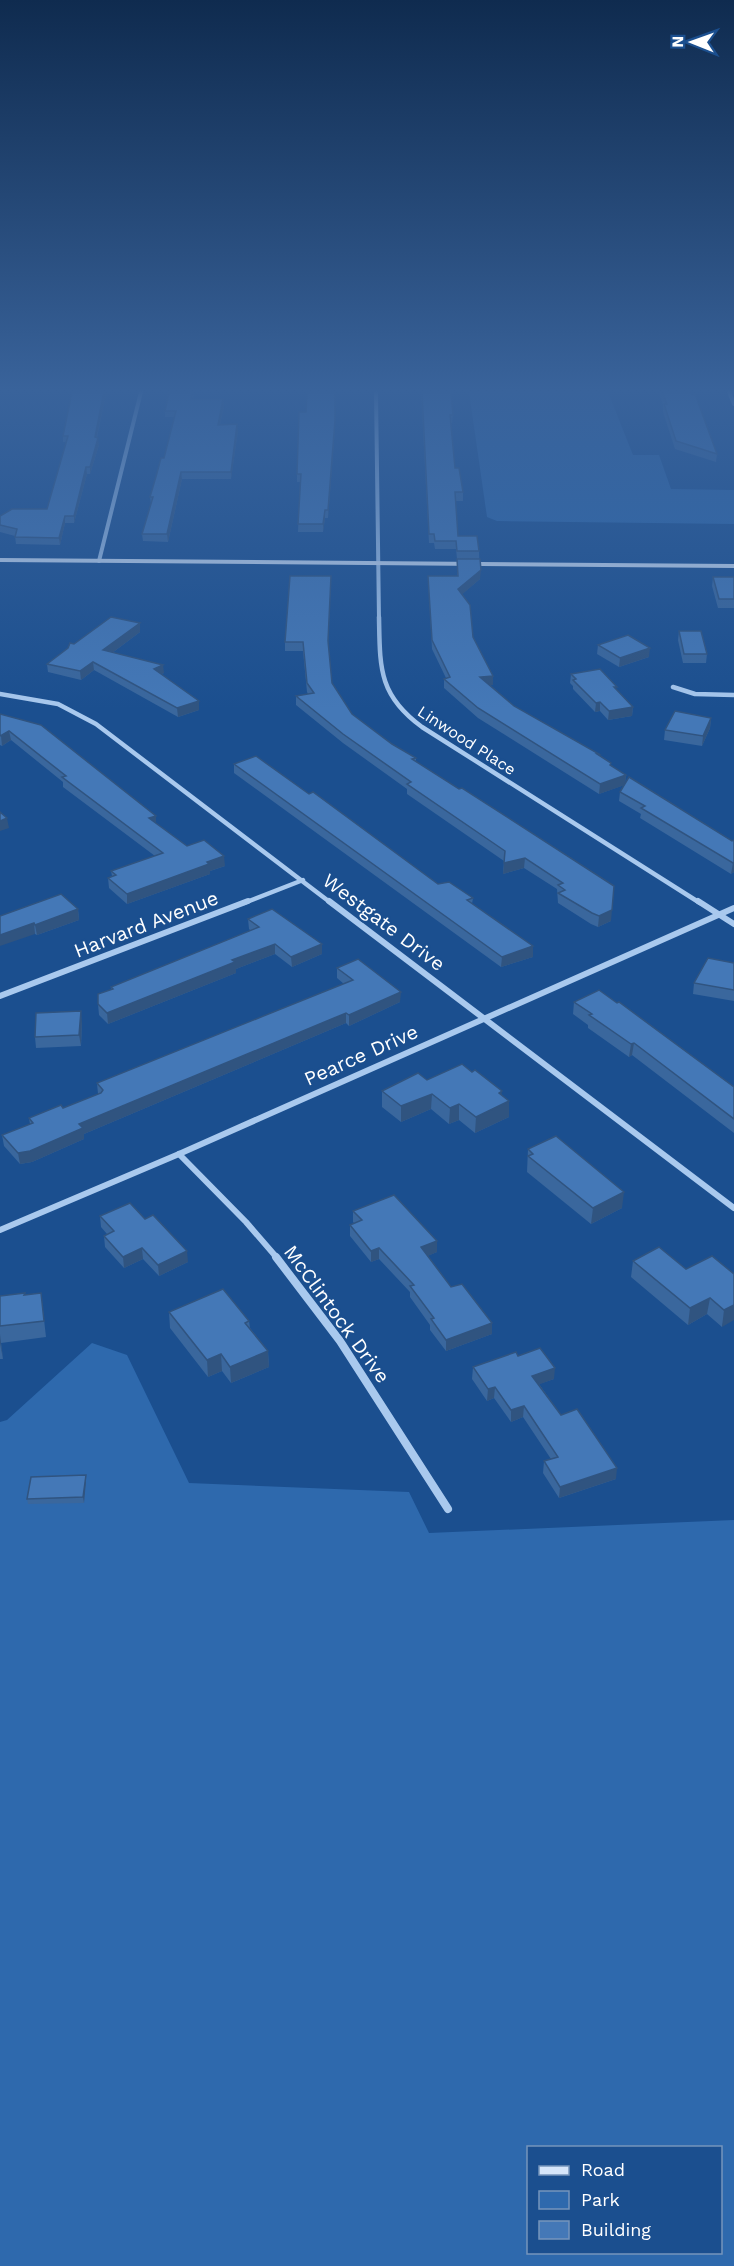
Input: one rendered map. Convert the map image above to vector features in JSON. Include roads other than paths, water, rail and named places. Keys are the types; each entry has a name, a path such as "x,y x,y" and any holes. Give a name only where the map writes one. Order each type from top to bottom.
{"main road":[{"path":"0,560 734,566"}],"street":[{"path":"99,561 115,498"},
{"name":"Linwood Place","path":"377,498 381,675 384,687 400,708 422,727 734,924"},
{"path":"673,687 695,694 734,695"},
{"name":"Westgate Drive","path":"0,694 52,703 71,710 96,724 734,1208"},
{"name":"Harvard Avenue","path":"0,996 303,880"},
{"name":"Pearce Drive","path":"0,1230 179,1154 734,908"},
{"name":"McClintock Drive","path":"179,1154 267,1246 322,1316 370,1384 448,1509"}]}
